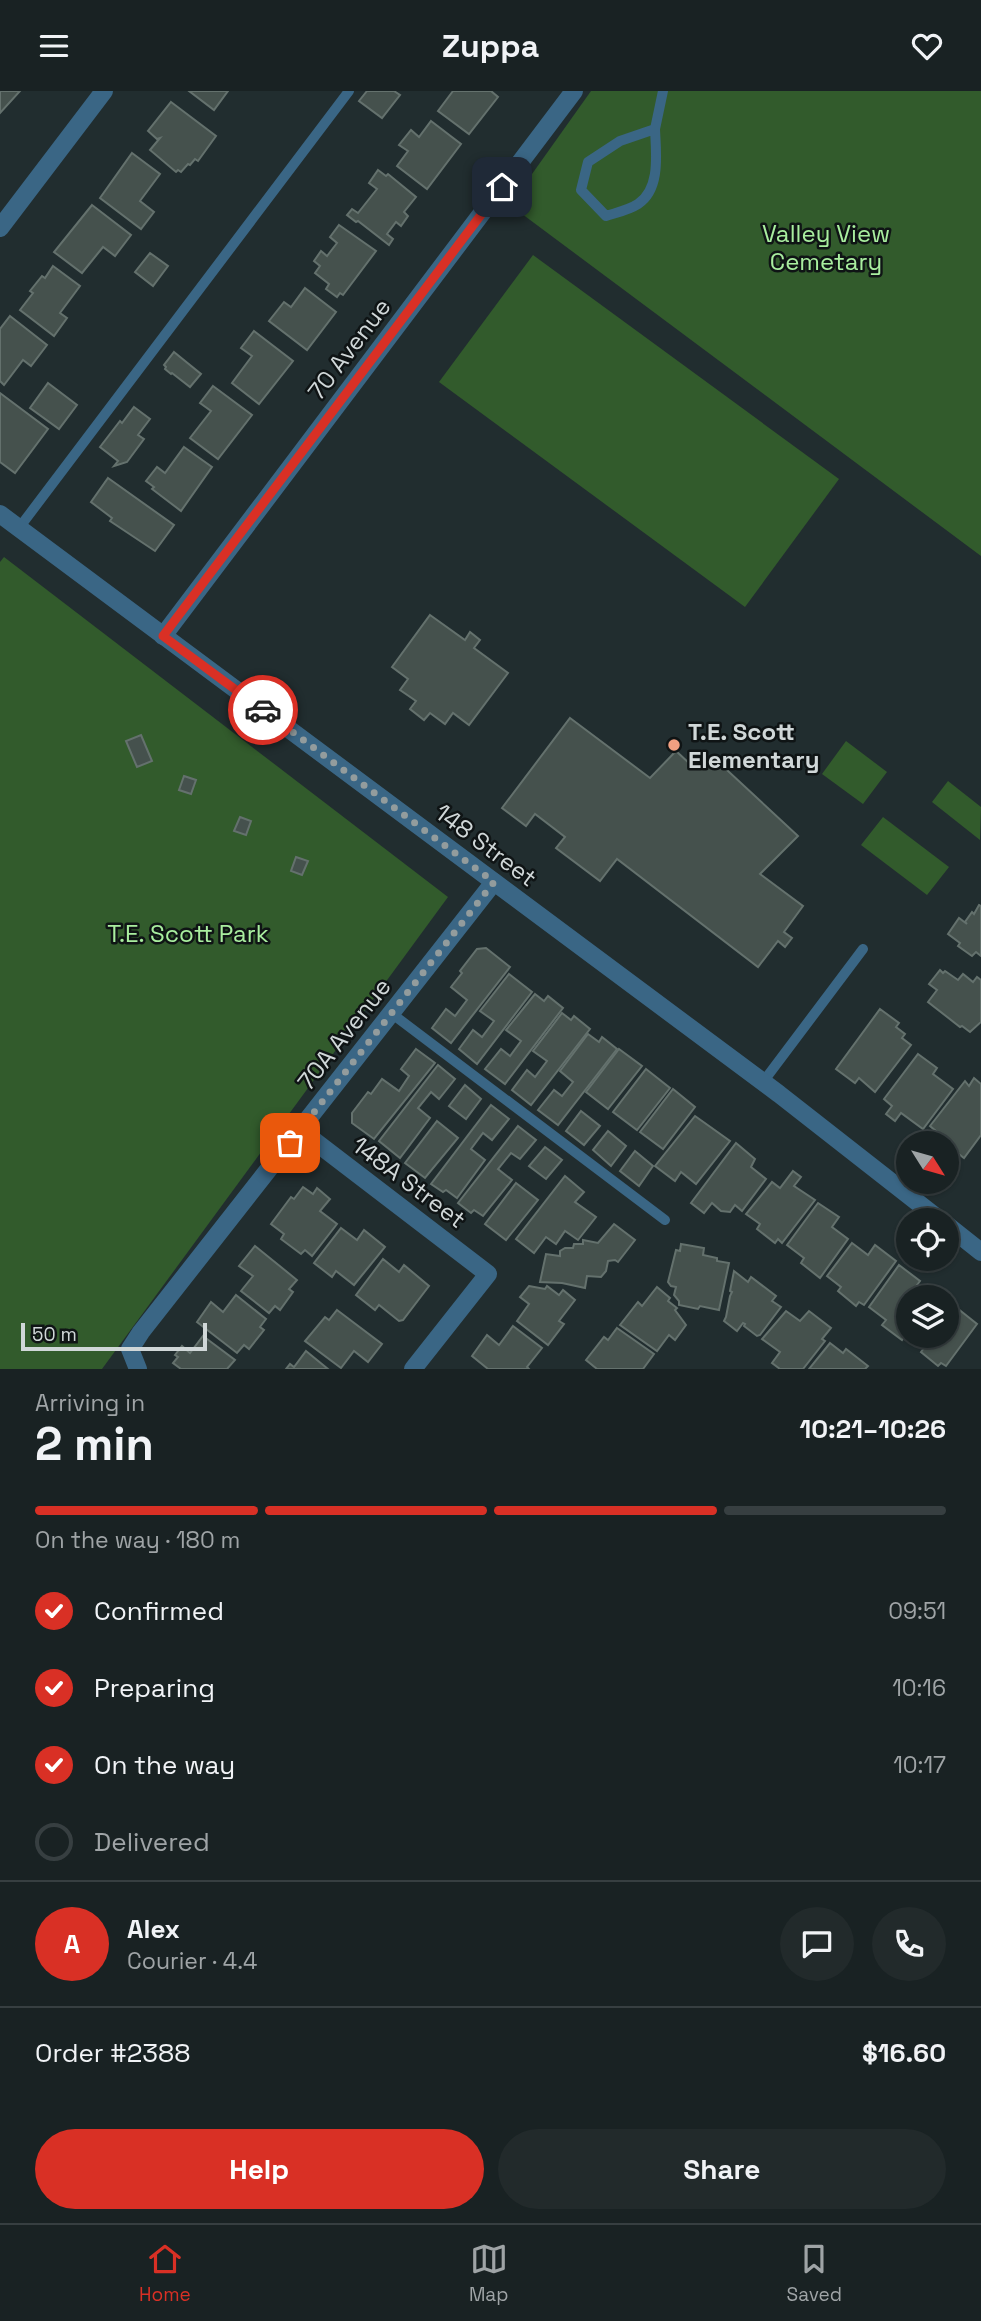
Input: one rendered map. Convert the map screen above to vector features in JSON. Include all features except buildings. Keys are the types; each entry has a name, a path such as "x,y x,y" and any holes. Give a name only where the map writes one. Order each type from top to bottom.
{"street":[{"path":"0,227 104,91"},
{"name":"70 Avenue","path":"163,636 573,91"},
{"name":"148 Street","path":"0,514 763,1082 925,1208"},
{"name":"70A Avenue","path":"138,1369 130,1349 494,882"},
{"name":"148A Street","path":"300,1130 488,1274 413,1369"},
{"path":"959,1235 981,1252"}],"lane":[{"path":"19,528 349,91"},
{"path":"655,129 620,141 588,162 581,190 606,216 638,204 649,192 656,170 655,124 663,91"},
{"path":"763,1082 863,949"},
{"path":"391,1013 665,1220"}],"green space":[{"name":"Valley View Cemetary","path":"591,91 981,91 981,556 510,205"},
{"path":"533,255 839,479 745,607 439,382"},
{"name":"T.E. Scott Park","path":"4,557 448,897 102,1369 0,1369 0,562"},
{"path":"846,741 887,772 863,804 822,774"},
{"path":"948,781 981,807 980,840 932,802"},
{"path":"883,817 949,867 927,895 861,845"}],"way so far":[{"path":"263,710 494,882 290,1143"}],"place":[{"name":"T.E. Scott Elementary","path":"674,745"}],"route":[{"path":"263,710 163,636 502,187"}]}
